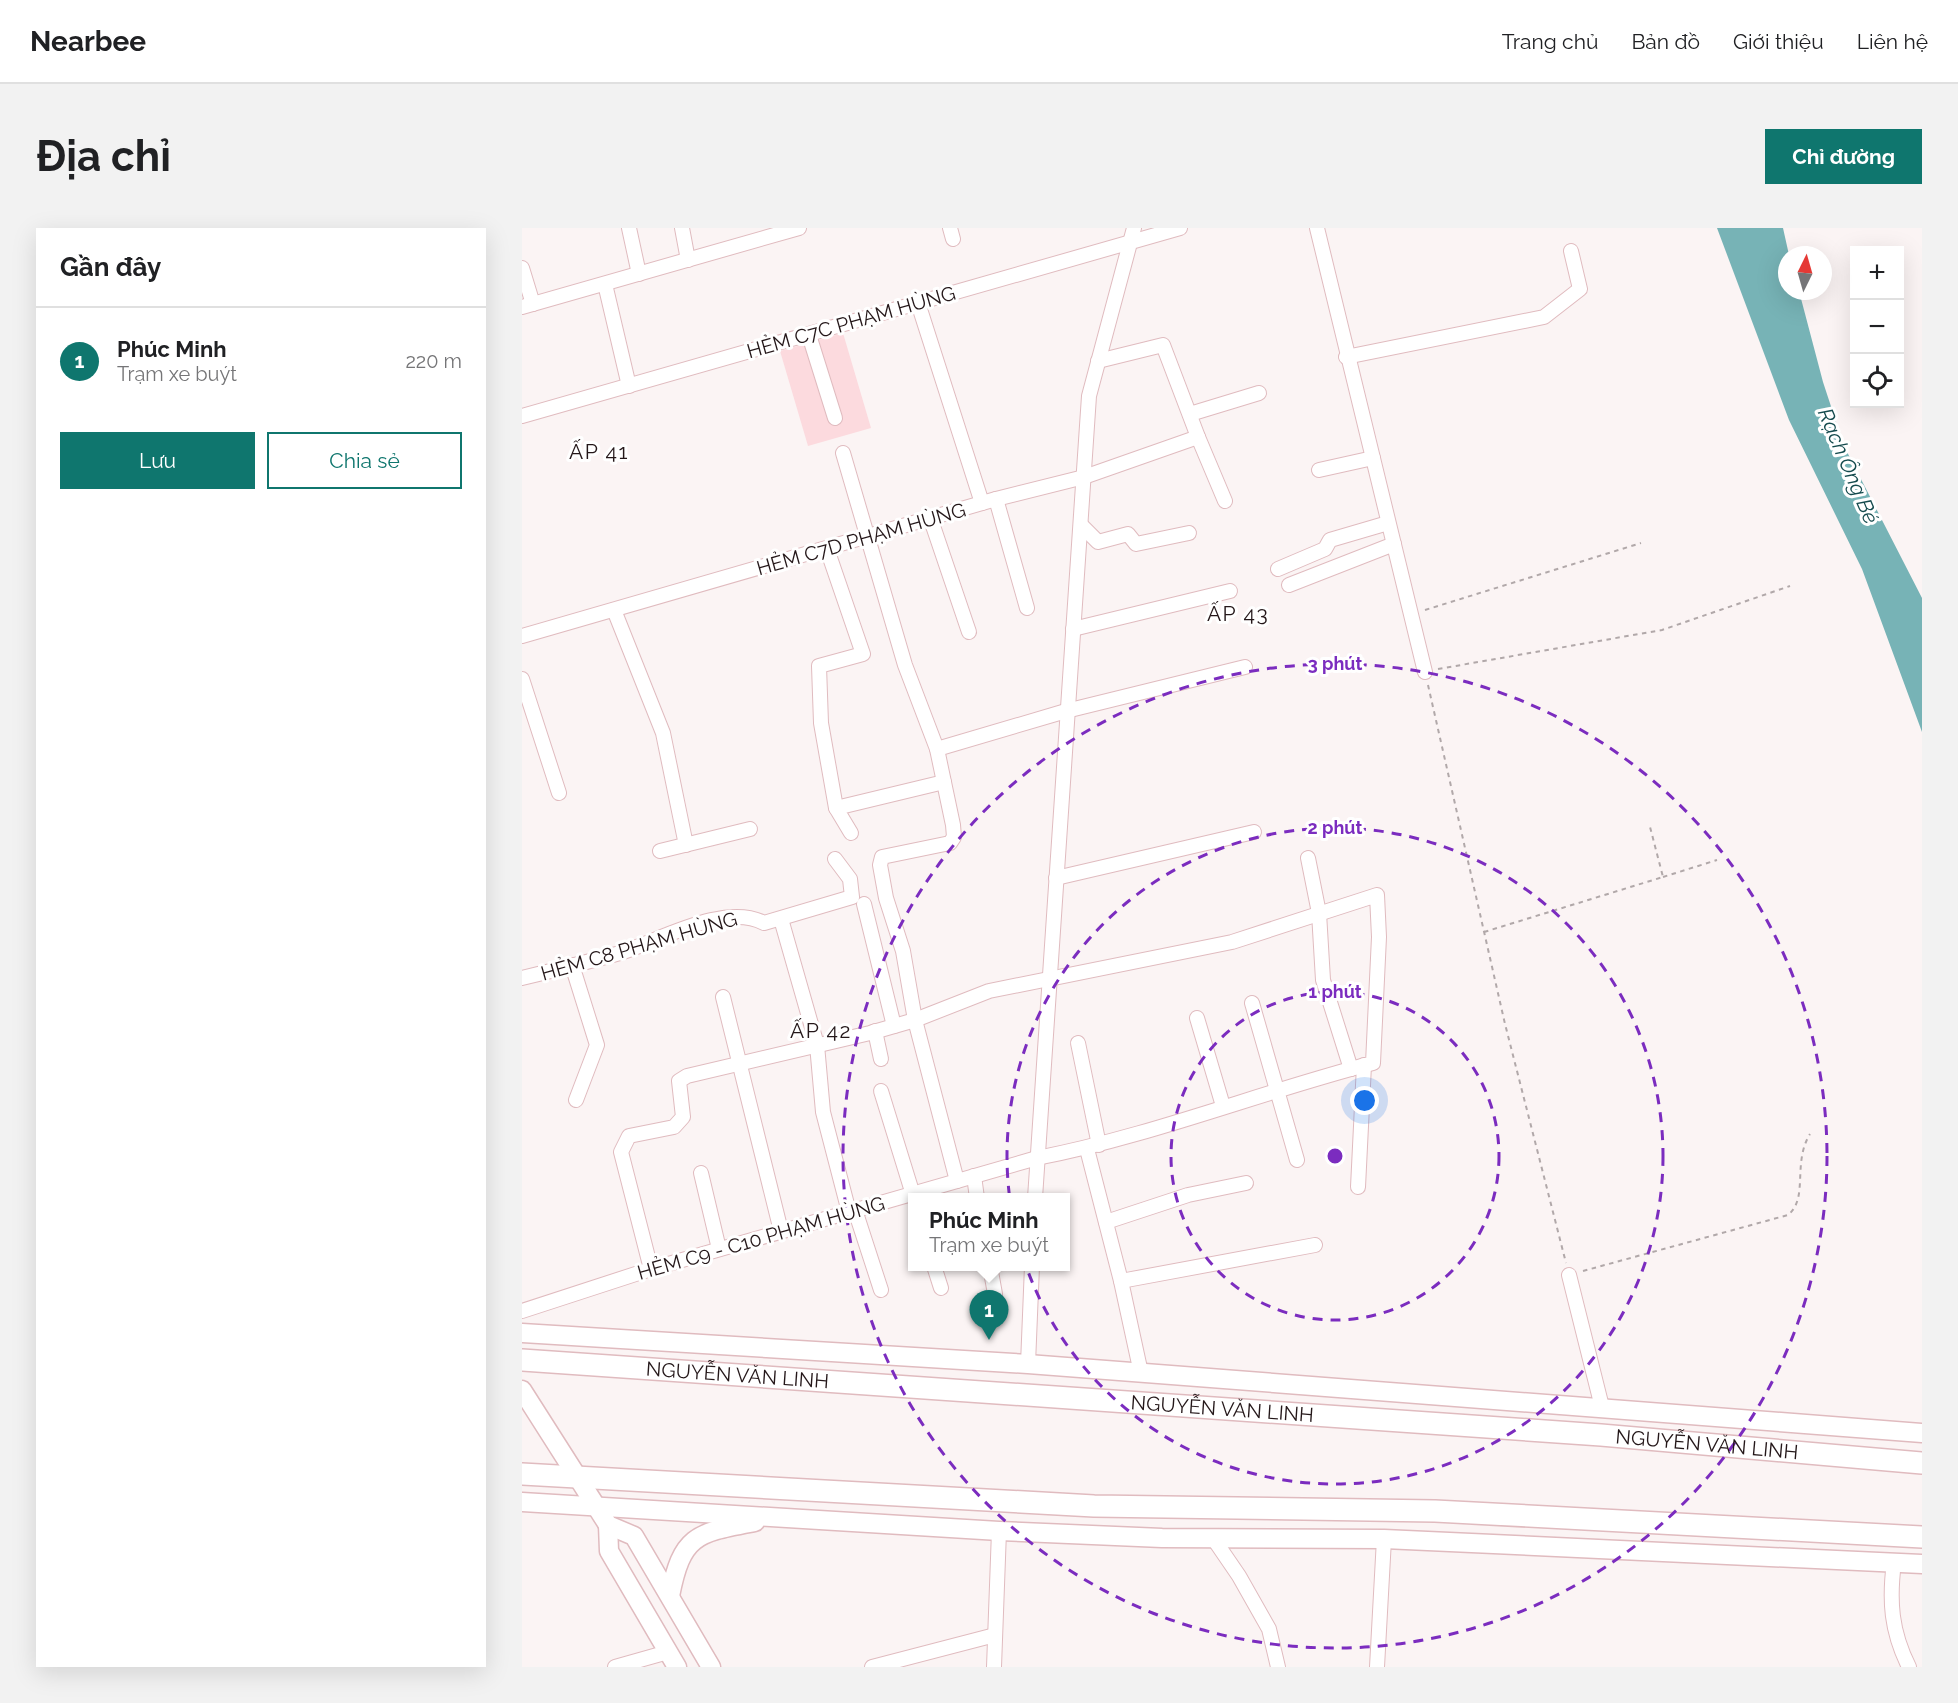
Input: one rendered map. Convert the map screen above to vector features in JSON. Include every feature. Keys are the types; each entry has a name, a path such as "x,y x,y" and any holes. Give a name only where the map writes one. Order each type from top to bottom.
{"highway":[{"name":"NGUYỄN VĂN LINH","path":"522,1360 1601,1435 1922,1463"},
{"path":"522,1474 1094,1506 1435,1511 1922,1538"}],"main road":[{"name":"NGUYỄN VĂN LINH","path":"522,1333 1028,1364 1922,1433"},
{"path":"522,1390 608,1525 634,1536 711,1667"},
{"path":"522,1502 999,1531 1213,1538 1384,1539 1922,1564"},
{"path":"670,1596 675,1569 682,1553 692,1541 715,1530 784,1517"},
{"path":"608,1525 609,1551 673,1659"}],"street":[{"path":"629,228 639,274"},
{"path":"682,228 688,260"},
{"path":"522,267 527,306 688,260 758,234 799,228"},
{"name":"HẺM C7C PHẠM HÙNG","path":"522,416 918,303 1133,234 1180,228"},
{"path":"1317,228 1346,357 1425,672"},
{"path":"1035,1193 1089,396 1133,234"},
{"path":"1346,357 1544,317 1580,289 1571,251"},
{"path":"605,284 629,386"},
{"path":"918,303 1027,608"},
{"path":"809,335 835,418"},
{"path":"1098,361 1162,345 1225,501"},
{"path":"1190,414 1259,393"},
{"name":"HẺM C7D PHẠM HÙNG","path":"522,636 931,520 989,501 1084,477 1198,437"},
{"path":"843,453 905,665 937,748 944,782 953,840 882,857 879,865 886,898 903,951 915,1020 957,1181"},
{"path":"1319,470 1373,458"},
{"path":"931,520 969,632"},
{"path":"1278,569 1325,549 1330,540 1388,523"},
{"path":"1081,525 1098,542 1128,534 1136,544 1189,533"},
{"path":"1289,585 1394,544"},
{"path":"826,549 863,654 819,666 821,723 836,808 851,833"},
{"path":"1073,629 1230,591"},
{"path":"614,609 663,733 686,845"},
{"path":"937,748 1066,711 1245,667"},
{"path":"522,679 559,793"},
{"path":"836,808 944,782"},
{"path":"660,851 750,829"},
{"path":"1056,878 1254,832"},
{"path":"1308,858 1319,914 1323,980 1363,1066"},
{"name":"HẺM C8 PHẠM HÙNG","path":"522,978 622,952 671,933 729,917 750,916 764,923 852,897 850,879 836,859"},
{"path":"651,1269 621,1152 629,1136 674,1127 683,1117 679,1081 687,1076 894,1026 989,992 1232,942 1377,895 1379,937 1363,1066 1358,1187"},
{"path":"864,904 894,1026"},
{"path":"781,919 817,1045 823,1112 852,1211 881,1290"},
{"path":"572,966 597,1046 576,1100"},
{"path":"723,997 781,1232"},
{"path":"1252,1003 1297,1160"},
{"path":"1197,1018 1223,1106"},
{"path":"875,1031 881,1059"},
{"path":"1078,1043 1106,1222 1141,1373"},
{"name":"HẺM C9 - C10 PHẠM HÙNG","path":"922,1193 1037,1158 1093,1147 1223,1106 1363,1066"},
{"path":"881,1091 912,1193"},
{"path":"701,1173 719,1249"},
{"path":"974,1176 976,1193"},
{"path":"1106,1222 1188,1195 1246,1183"},
{"name":"HẺM C9 - C10 PHẠM HÙNG","path":"522,1311 651,1269 908,1197"},
{"path":"1121,1281 1316,1245"},
{"path":"936,1271 941,1288"},
{"path":"991,1271 994,1294"},
{"path":"1028,1364 1032,1271"},
{"path":"1569,1275 1602,1407"},
{"path":"994,1667 999,1531"},
{"path":"1213,1538 1239,1576 1269,1629 1278,1667"},
{"path":"1377,1667 1384,1539"},
{"path":"1894,1562 1890,1598 1899,1646 1909,1667"},
{"path":"872,1667 995,1635"},
{"path":"615,1667 673,1659"}],"path":[{"path":"1410,614 1641,543"},
{"path":"1790,586 1662,630 1447,666 1425,672 1484,932 1569,1275 1788,1215 1795,1209 1799,1200 1799,1159 1802,1146 1810,1134"},
{"path":"1649,823 1663,877"},
{"path":"1484,932 1717,860"}],"shaded area":[{"path":"843,333 871,428 808,446 780,351"}],"water":[{"name":"Rạch Ông Bé","path":"1717,228 1783,228 1787,246 1778,246 1778,300 1801,300 1823,382 1844,446 1922,598 1922,732 1862,569 1789,420"}],"place":[{"name":"Phúc Minh","path":"989,1340"}],"district":[{"name":"ẤP 41","path":"599,452"},
{"name":"ẤP 43","path":"1238,614"},
{"name":"ẤP 42","path":"821,1031"}]}
